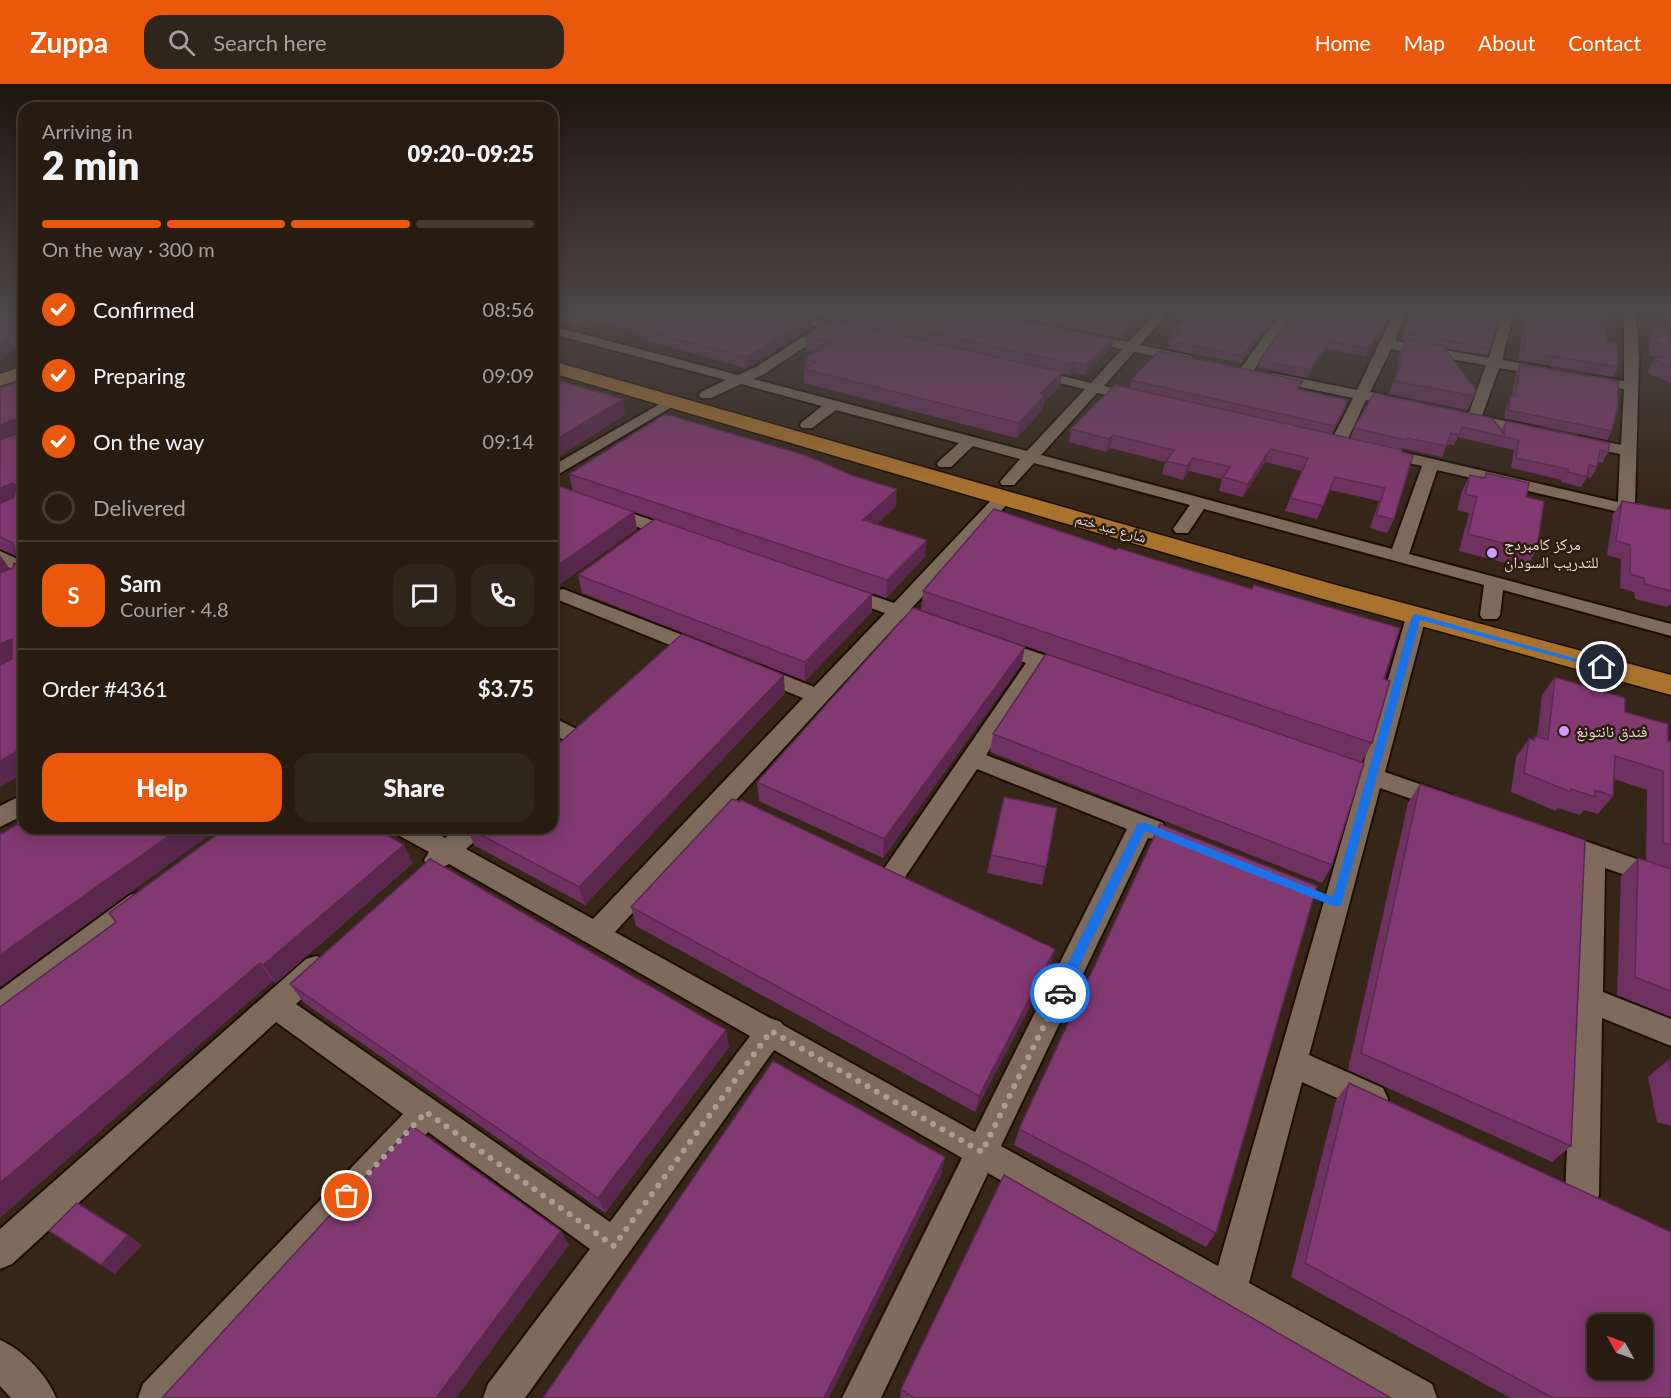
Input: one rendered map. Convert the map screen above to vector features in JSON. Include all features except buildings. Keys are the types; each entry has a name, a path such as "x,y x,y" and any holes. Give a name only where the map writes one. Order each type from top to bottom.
{"main road":[{"name":"شارع عبد ختم","path":"578,374 1006,489 1334,582 1490,615 1671,666"},
{"name":"شارع عبد ختم","path":"632,374 945,464 1006,489 1182,529 1248,557"},
{"name":"شارع عبد ختم","path":"1334,582 1416,616 1671,686"}],"street":[{"path":"0,380 17,374"},
{"path":"715,374 1031,456 1671,630"},
{"path":"706,395 751,374"},
{"path":"1036,374 1152,401"},
{"path":"595,935 735,802 818,696 1006,489 1031,456 1105,374"},
{"path":"1261,374 1418,407"},
{"path":"1372,374 1361,395 1344,444 1671,519"},
{"path":"1474,419 1490,374"},
{"path":"1564,374 1631,386"},
{"path":"1626,509 1631,386 1634,374"},
{"path":"558,469 672,401"},
{"path":"807,425 833,405"},
{"path":"1452,414 1629,451"},
{"path":"945,464 970,441"},
{"path":"1399,556 1431,464"},
{"path":"558,493 699,542"},
{"path":"1182,529 1200,502"},
{"path":"637,540 656,527"},
{"path":"0,556 18,566"},
{"path":"558,598 581,582"},
{"path":"1490,615 1494,583"},
{"path":"819,584 1094,679"},
{"path":"558,599 723,659"},
{"path":"1228,1291 1292,1062 1326,899 1372,776 1416,616"},
{"path":"663,658 681,642"},
{"path":"892,876 1038,660"},
{"path":"744,667 818,696"},
{"path":"558,732 568,743 593,721"},
{"path":"1316,757 1460,807"},
{"path":"972,758 1174,838"},
{"path":"0,818 18,807"},
{"path":"861,1398 982,1152 1064,957 1142,825"},
{"path":"418,834 595,935 771,1031 1418,1398"},
{"path":"413,882 466,834"},
{"path":"1538,834 1671,881"},
{"path":"1582,1195 1593,853"},
{"path":"0,1006 164,885"},
{"path":"0,1252 336,951"},
{"path":"1588,999 1671,1033"},
{"path":"275,1005 614,1246"},
{"path":"502,1398 771,1031"},
{"path":"1292,1062 1399,1111"},
{"path":"158,1398 426,1112"},
{"path":"1550,1180 1612,1209"},
{"path":"0,1359 37,1398"}],"way so far":[{"path":"347,1196 426,1112 614,1246 771,1031 982,1152 1060,993"}],"place":[{"name":"مركز كامبردج للتدريب السودان","path":"1492,553"},
{"name":"فندق نانتونغ","path":"1564,731"}],"route":[{"path":"1060,993 1142,825 1337,903 1416,616 1602,667"}]}
